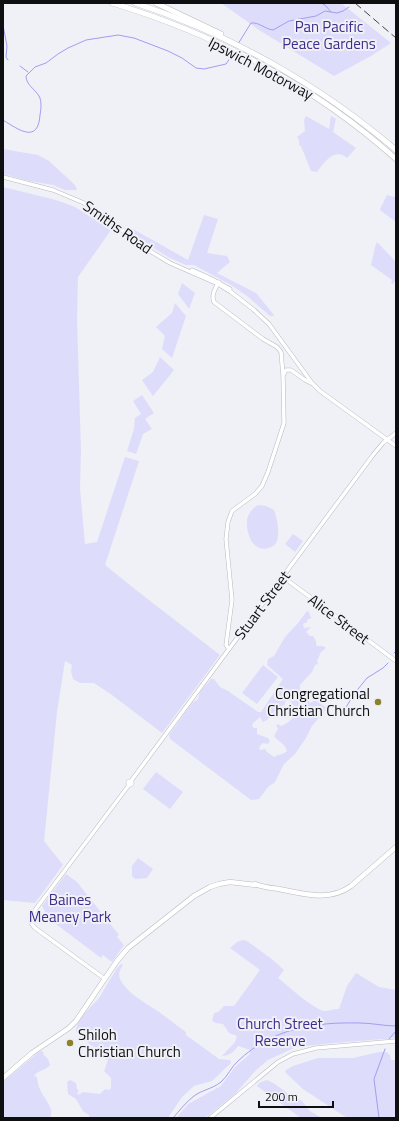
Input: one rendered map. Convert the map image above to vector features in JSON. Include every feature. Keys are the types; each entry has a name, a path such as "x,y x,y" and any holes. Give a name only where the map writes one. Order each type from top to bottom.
{"highway":[{"name":"Ipswich Motorway","path":"112,3 157,18 240,54 281,76 325,103 361,129 396,159"},
{"name":"Ipswich Motorway","path":"135,3 231,40 244,47 332,100 396,150"},
{"path":"156,3 231,40"}],"main road":[{"path":"3,1078 36,1050 69,1028 76,1021 128,948 194,896 210,887 230,882 256,885 313,896 334,895 351,886 396,847"}],"street":[{"name":"Smiths Road","path":"3,178 53,190 84,203 108,219 145,248 163,258 218,283 239,298 265,320 276,332 312,383 324,394 396,446"},
{"path":"218,283 212,297 214,302 263,339 277,347 282,357 285,420 268,472 257,492 232,511 228,522 226,539 232,600 226,645 229,649"},
{"path":"283,375 286,370 291,370 304,380 312,383"},
{"name":"Stuart Street","path":"105,979 35,928 30,922 30,918 386,440 396,433"},
{"name":"Alice Street","path":"283,577 396,661"},
{"path":"210,1118 278,1062 298,1052 316,1048 396,1041"}],"green space":[{"name":"Pan Pacific Peace Gardens","path":"221,3 341,3 391,43 371,56 334,76 259,30"},
{"path":"306,116 329,129 331,116 336,119 333,132 356,148 347,158 338,154 334,155 326,161 317,172 311,171 297,137 305,131 304,120"},
{"path":"3,149 38,155 49,161 75,185 77,190 65,190 53,185 29,181 3,174"},
{"path":"3,187 56,200 75,207 111,230 78,277 77,318 81,452 80,488 85,544 97,542 125,457 139,461 105,565 220,655 162,733 94,683 80,683 73,679 71,671 72,665 65,661 57,712 44,841 63,865 35,903 3,900"},
{"path":"396,193 396,222 380,209 387,195 395,197"},
{"path":"204,215 218,219 207,253 227,256 230,262 217,273 256,293 274,315 273,316 270,316 247,296 231,285 194,265 186,265 168,257 133,235 130,231 133,229 188,260"},
{"path":"377,242 396,262 396,279 393,284 391,283 392,280 371,265"},
{"path":"182,283 195,293 189,309 178,294"},
{"path":"175,303 186,316 172,358 162,349 165,336 156,327 172,313"},
{"path":"160,357 174,370 153,396 142,380 153,372"},
{"path":"142,395 154,413 145,419 152,429 143,434 136,454 127,451 134,429 135,418 141,414 133,401"},
{"path":"258,505 266,506 274,510 277,521 277,542 275,545 266,549 257,547 254,544 248,531 248,517 251,511"},
{"path":"293,534 303,541 295,552 285,544"},
{"path":"307,611 309,612 312,618 308,619 307,622 303,624 304,628 311,627 306,632 310,636 313,636 317,646 323,646 326,648 321,652 317,661 318,664 315,665 312,672 300,685 300,694 303,696 306,693 310,694 308,699 310,703 315,700 327,708 312,726 295,754 284,764 275,782 268,787 259,799 251,800 170,739 169,735 192,703 198,699 200,692 211,679 214,679 220,687 258,712 261,712 283,679 267,665 268,659 274,656 285,637","holes":["288,700 295,707 293,717 281,726 278,724 276,725 278,729 274,736 287,751 274,757 265,749 259,750 263,743 268,744 270,741 268,738 257,734 257,728 252,726 253,723 260,717 263,722 279,713 282,706 285,705 285,702"]},
{"path":"263,665 278,677 257,704 242,693"},
{"path":"156,772 183,792 170,809 143,789"},
{"path":"138,858 153,869 147,878 135,879 132,876 132,866"},
{"name":"Baines Meaney Park","path":"66,874 77,882 119,935 117,937 124,945 112,962 103,955 101,958 48,918 42,906"},
{"name":"Church Street Reserve","path":"243,940 247,941 273,960 284,970 278,978 307,1002 324,1011 339,1009 347,986 356,973 379,987 396,990 396,1038 296,1047 268,1060 256,1070 235,1094 205,1118 176,1118 188,1104 221,1086 235,1067 250,1054 250,1050 238,1046 232,1053 222,1056 235,1042 237,1036 229,1033 223,1024 212,1021 214,1013 218,1012 224,1006 234,1006 260,970 230,948 237,942"},
{"path":"121,964 123,965 119,975 127,989 186,1032 186,1035 219,1059 230,1060 231,1063 212,1081 194,1086 182,1097 168,1118 89,1118 89,1115 83,1111 76,1099 68,1094 67,1082 70,1080 76,1083 79,1091 77,1093 78,1095 83,1092 100,1094 105,1089 109,1090 111,1088 111,1078 104,1071 108,1060 76,1032 78,1022 99,998"},
{"path":"40,1051 44,1052 43,1054 48,1059 50,1065 34,1076 37,1077 41,1091 51,1109 50,1118 3,1118 3,1082"},
{"path":"379,1052 386,1052 390,1055 391,1060 396,1060 396,1118 347,1118 303,1089 285,1072 293,1066 318,1058 353,1058"},
{"path":"267,1080 302,1101 310,1111 322,1118 301,1118 257,1086 259,1083"}],"waterway":[{"path":"321,3 331,12"},
{"path":"238,44 251,23 273,30 289,21 316,16 325,11 337,13 349,7"},
{"path":"3,25 7,46 6,57 8,60"},
{"path":"3,120 15,128 27,132 32,132 36,129 40,113 41,100 27,82 26,76 35,67 46,63 68,48 86,40 118,35 134,38 168,51 182,58 196,68 204,69 226,64 233,54"},
{"path":"20,66 28,72"},
{"path":"336,718 345,709 354,694 367,678 388,663"},
{"path":"173,1118 194,1096 221,1082 236,1063 251,1050 280,1034 295,1029 326,1024 364,1023 396,1026"},
{"path":"389,1039 396,1031"},
{"path":"379,1118 374,1079 385,1049"}],"railway":[{"path":"355,3 396,38"}],"place":[{"name":"Congregational Christian Church","path":"378,702"},
{"name":"Shiloh Christian Church","path":"70,1043"}]}
